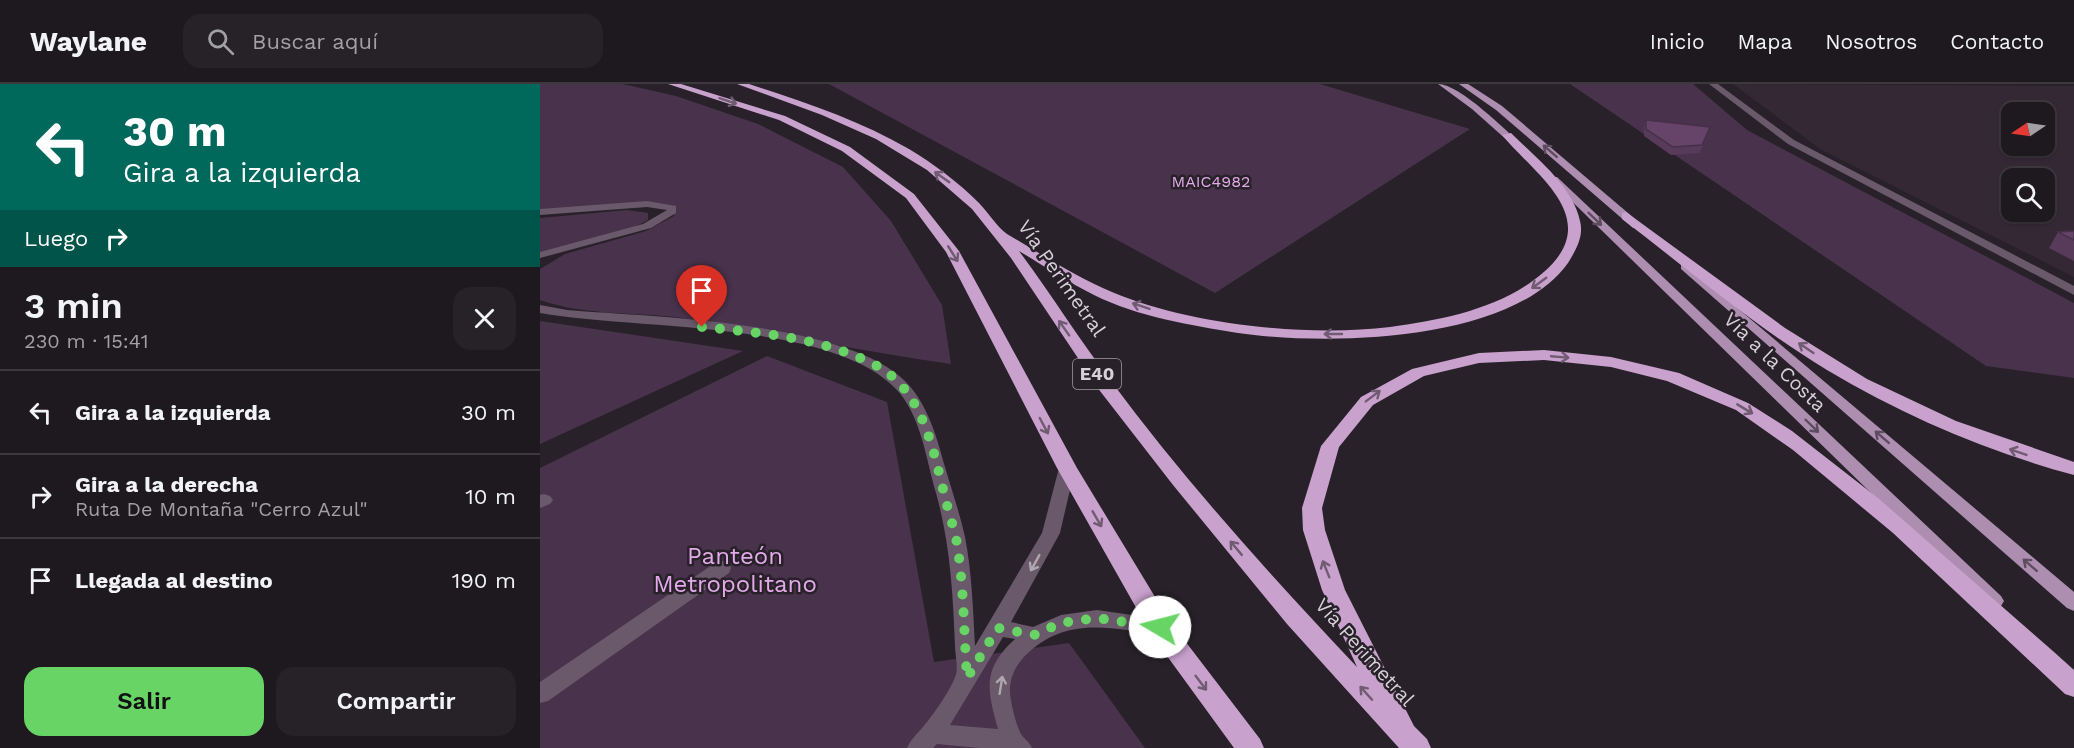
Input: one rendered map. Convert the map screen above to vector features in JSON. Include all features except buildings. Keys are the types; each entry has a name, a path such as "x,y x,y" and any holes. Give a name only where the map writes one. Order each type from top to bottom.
{"highway":[{"path":"672,84 782,118 846,149 910,196 952,251 1067,468 1160,627 1250,748"},
{"name":"Vía Perimetral","path":"741,84 814,108 885,138 954,186 1000,234 1085,358 1162,460 1254,570 1411,742"},
{"path":"1000,234 1101,292 1146,308 1200,321 1284,332 1338,334 1436,325 1508,301 1530,289 1550,275 1564,259 1572,240 1575,224 1560,192 1507,135"},
{"path":"1626,216 1793,339 1842,371 1903,404 1980,438 2074,469"},
{"path":"1411,742 1344,612 1320,552 1312,510 1328,447 1351,414 1375,393 1408,375 1444,363 1492,356 1539,354 1629,366 1676,379 1726,398 1777,428 1866,499 1970,588 2074,686"}],"main road":[{"name":"Vía a la Costa","path":"1442,84 1475,107 1507,135 2074,677"},
{"name":"Vía a la Costa","path":"1463,84 1499,108 2074,603"},
{"path":"1473,84 1499,108"}],"lane":[{"path":"1713,84 1791,142 2074,291"},
{"path":"540,212 647,204 672,208 672,213 647,226 540,255"},
{"path":"540,309 567,314 793,337 832,347 876,365 900,383 915,405 929,437 958,549 967,678"},
{"path":"925,741 998,628 1051,533 1067,468"},
{"path":"540,694 722,568"},
{"path":"925,741 1017,745 999,693 1006,660 1034,635 1061,623 1096,618 1160,627"},
{"path":"998,628 1034,635"}],"shaded area":[{"path":"1733,84 2074,86 2074,277 1820,149"}],"green space":[{"path":"540,84 623,84 676,96 758,124 843,167 891,221 942,305 951,364 689,319 576,309 540,300 540,269 565,254 646,231 674,216 672,210 662,206 540,213"},
{"name":"MAIC4982","path":"829,84 1320,84 1470,129 1215,293"},
{"path":"1570,84 1693,84 1747,130 2074,303 2074,378 1986,366"},
{"path":"627,210 648,213 648,220 635,227 540,256 540,218"},
{"path":"540,321 743,351 540,444"},
{"name":"Panteón Metropolitano","path":"767,356 887,402 934,662 1069,643 1145,748 540,748 540,468"}],"route":[{"path":"702,327 793,337 832,347 876,365 900,383 915,405 929,437 958,549 967,678 998,628 1034,635 1061,623 1096,618 1160,627"}]}
